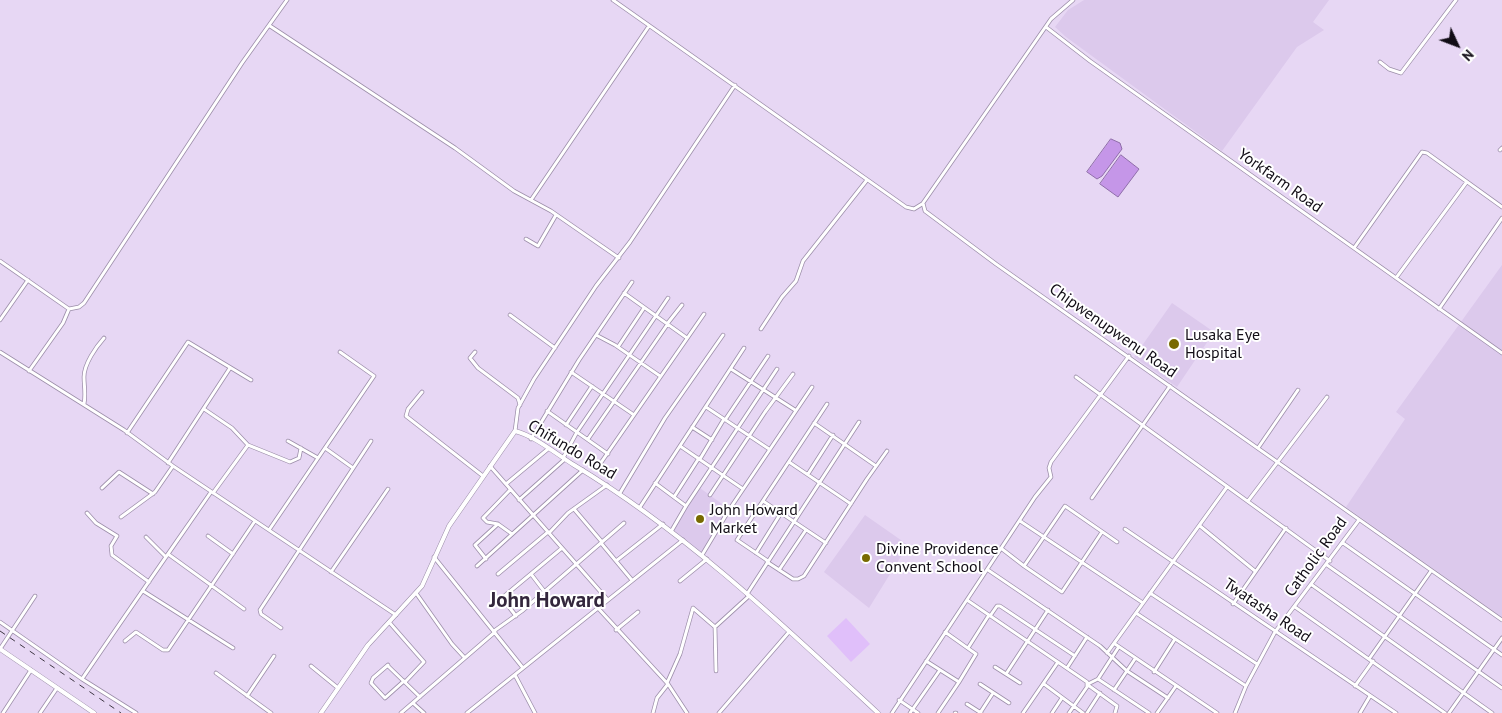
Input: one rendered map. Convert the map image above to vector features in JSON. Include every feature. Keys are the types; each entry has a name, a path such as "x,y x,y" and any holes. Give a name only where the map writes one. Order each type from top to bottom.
{"street":[{"path":"0,261 69,309 79,307 88,297 232,79 287,0"},
{"path":"613,0 867,180 910,208 917,208 923,203 1057,12 1073,0"},
{"path":"1380,62 1389,70 1401,73 1456,0"},
{"path":"270,26 455,148 514,191 556,215 618,258"},
{"path":"531,200 649,26"},
{"name":"Yorkfarm Road","path":"1046,27 1502,353"},
{"path":"515,431 515,418 520,405 555,348 735,85"},
{"path":"1354,248 1422,152 1427,153 1466,183 1502,207"},
{"path":"761,329 782,296 796,281 803,261 867,180"},
{"path":"1396,278 1466,183"},
{"name":"Chipwenupwenu Road","path":"923,203 925,211 931,216 1502,620"},
{"path":"526,239 538,246 556,215"},
{"path":"1439,309 1502,218"},
{"path":"0,320 1,315 28,280"},
{"path":"532,439 571,372 632,282"},
{"path":"624,293 687,338"},
{"path":"519,500 564,459 578,432 668,298"},
{"path":"588,439 682,305"},
{"path":"618,346 644,308"},
{"path":"29,370 63,323 69,309"},
{"path":"600,464 704,314"},
{"path":"510,316 555,348"},
{"path":"596,335 618,346 660,376"},
{"path":"620,493 665,418 723,335"},
{"path":"84,404 86,390 84,376 91,359 104,338"},
{"path":"127,432 188,342 251,380"},
{"path":"640,507 744,348"},
{"path":"0,352 127,432 168,463 396,615"},
{"path":"269,530 374,376 340,352"},
{"path":"474,352 470,358 478,368 518,398 520,405"},
{"path":"674,497 768,356"},
{"path":"892,713 1002,549 1035,496 1051,476 1049,468 1051,462 1129,356"},
{"path":"168,463 230,368"},
{"path":"731,369 795,410"},
{"path":"672,530 777,369"},
{"path":"571,372 634,415"},
{"path":"710,495 776,397 794,374"},
{"path":"1076,377 1286,528 1329,563 1502,688"},
{"path":"566,425 592,386"},
{"path":"1092,498 1170,386"},
{"path":"702,555 769,449 812,387"},
{"path":"1258,448 1298,390"},
{"path":"422,392 408,409 406,416 483,476"},
{"path":"1248,501 1327,397"},
{"path":"826,404 737,540 793,579 802,578 887,451"},
{"path":"706,407 769,449"},
{"path":"204,409 232,428 248,445 290,462 297,461 301,448"},
{"path":"547,411 608,454"},
{"path":"716,671 715,627 748,595 767,561 859,422"},
{"path":"814,423 876,466"},
{"path":"692,427 712,440"},
{"name":"Chifundo Road","path":"321,713 368,645 416,593 431,570 434,557 449,526 515,431 532,439 620,493 672,530 748,595 878,713"},
{"path":"808,474 833,435"},
{"path":"288,441 318,458"},
{"path":"281,628 261,614 260,610 371,441"},
{"path":"82,679 90,664 212,492 248,445"},
{"path":"680,446 743,489"},
{"path":"325,448 353,468"},
{"path":"506,484 548,449"},
{"path":"789,462 851,504"},
{"path":"121,517 138,507 153,494 173,466"},
{"path":"490,466 607,598"},
{"path":"478,566 583,470"},
{"path":"102,488 119,472 153,494"},
{"path":"655,483 686,506"},
{"path":"498,574 574,509 607,485"},
{"path":"1107,653 1227,487"},
{"path":"331,572 388,489"},
{"path":"510,490 483,518 487,522 498,524 512,534"},
{"path":"763,501 826,543"},
{"path":"1024,566 1064,506 1117,542"},
{"path":"574,509 631,580"},
{"path":"87,513 96,523 117,536 111,546 112,555 149,582"},
{"path":"756,553 781,513"},
{"path":"1020,520 1143,603"},
{"name":"Catholic Road","path":"1235,713 1246,686 1275,632 1312,586 1359,520"},
{"path":"124,641 136,632 166,651 255,521"},
{"path":"401,713 414,704 464,657 516,616 624,523"},
{"path":"486,559 475,545 498,524"},
{"path":"616,561 663,524"},
{"path":"1200,526 1255,571"},
{"path":"1233,604 1286,528"},
{"name":"Twatasha Road","path":"1125,529 1396,713"},
{"path":"779,570 806,530"},
{"path":"1002,549 1062,592 1102,532"},
{"path":"208,536 233,554"},
{"path":"146,537 167,556 244,609"},
{"path":"468,713 607,598 683,539"},
{"path":"1343,543 1502,655"},
{"path":"516,616 502,598 562,548"},
{"path":"434,557 523,668"},
{"path":"680,581 707,559"},
{"path":"988,570 1087,637 1127,671 1168,698"},
{"path":"1369,658 1431,571"},
{"path":"530,574 544,592"},
{"path":"1312,586 1492,713"},
{"path":"143,591 234,648"},
{"path":"416,593 452,644 464,657"},
{"path":"1150,593 1257,664"},
{"path":"35,596 0,649 94,713"},
{"path":"967,600 1067,668 1100,693 1117,706 1115,713"},
{"path":"968,648 990,615 997,606 1000,606 1075,656"},
{"path":"596,607 667,684 687,713"},
{"path":"1295,607 1447,713 1502,638"},
{"path":"653,713 656,698 667,684 680,654 693,608 715,627"},
{"path":"1006,674 1048,610"},
{"path":"616,630 638,612"},
{"path":"1136,613 1246,686"},
{"path":"0,622 82,679 136,713"},
{"path":"389,622 424,662 404,681 385,698 371,683 373,678 388,665 404,681 420,697"},
{"path":"719,713 788,632"},
{"path":"938,713 976,656 946,632"},
{"path":"1067,668 1087,637"},
{"path":"1154,672 1176,639"},
{"path":"1115,644 1118,648 1217,713"},
{"path":"1070,713 1088,684 1098,679 1118,648"},
{"path":"247,696 274,656"},
{"path":"1114,690 1135,659"},
{"path":"926,660 959,682"},
{"path":"1356,686 1373,661"},
{"path":"1023,713 1058,662"},
{"path":"311,666 338,688"},
{"path":"995,667 1020,683"},
{"path":"3,713 30,670"},
{"path":"911,711 940,670"},
{"path":"216,673 271,713"},
{"path":"515,675 535,713"},
{"path":"1098,679 1149,713"},
{"path":"980,684 1009,703"},
{"path":"1044,684 1085,713 1100,693"},
{"path":"1158,713 1176,686"},
{"path":"40,713 57,688"},
{"path":"967,704 980,713 994,693"},
{"path":"1360,713 1370,696"},
{"path":"1052,713 1062,698"},
{"path":"899,700 911,711 918,713"},
{"path":"414,704 424,713"}],"shaded area":[{"path":"1084,0 1329,0 1313,22 1324,30 1297,47 1222,151 1055,27 1068,10"},
{"path":"1111,139 1120,143 1122,149 1102,176 1097,179 1087,172"},
{"path":"1121,155 1139,169 1118,197 1100,184"},
{"path":"1502,265 1502,617 1346,507 1405,419 1396,412"},
{"name":"Lusaka Eye Hospital","path":"1172,303 1214,332 1177,387 1134,357"},
{"name":"John Howard Market","path":"700,488 729,509 701,553 671,529"},
{"name":"Divine Providence Convent School","path":"865,515 908,545 869,608 824,572"},
{"path":"846,618 870,644 851,662 827,636"}],"railway":[{"path":"0,631 121,713"}],"place":[{"name":"Lusaka Eye Hospital","path":"1174,344"},
{"name":"John Howard Market","path":"700,519"},
{"name":"Divine Providence Convent School","path":"866,558"}],"district":[{"name":"John Howard","path":"547,601"}]}
